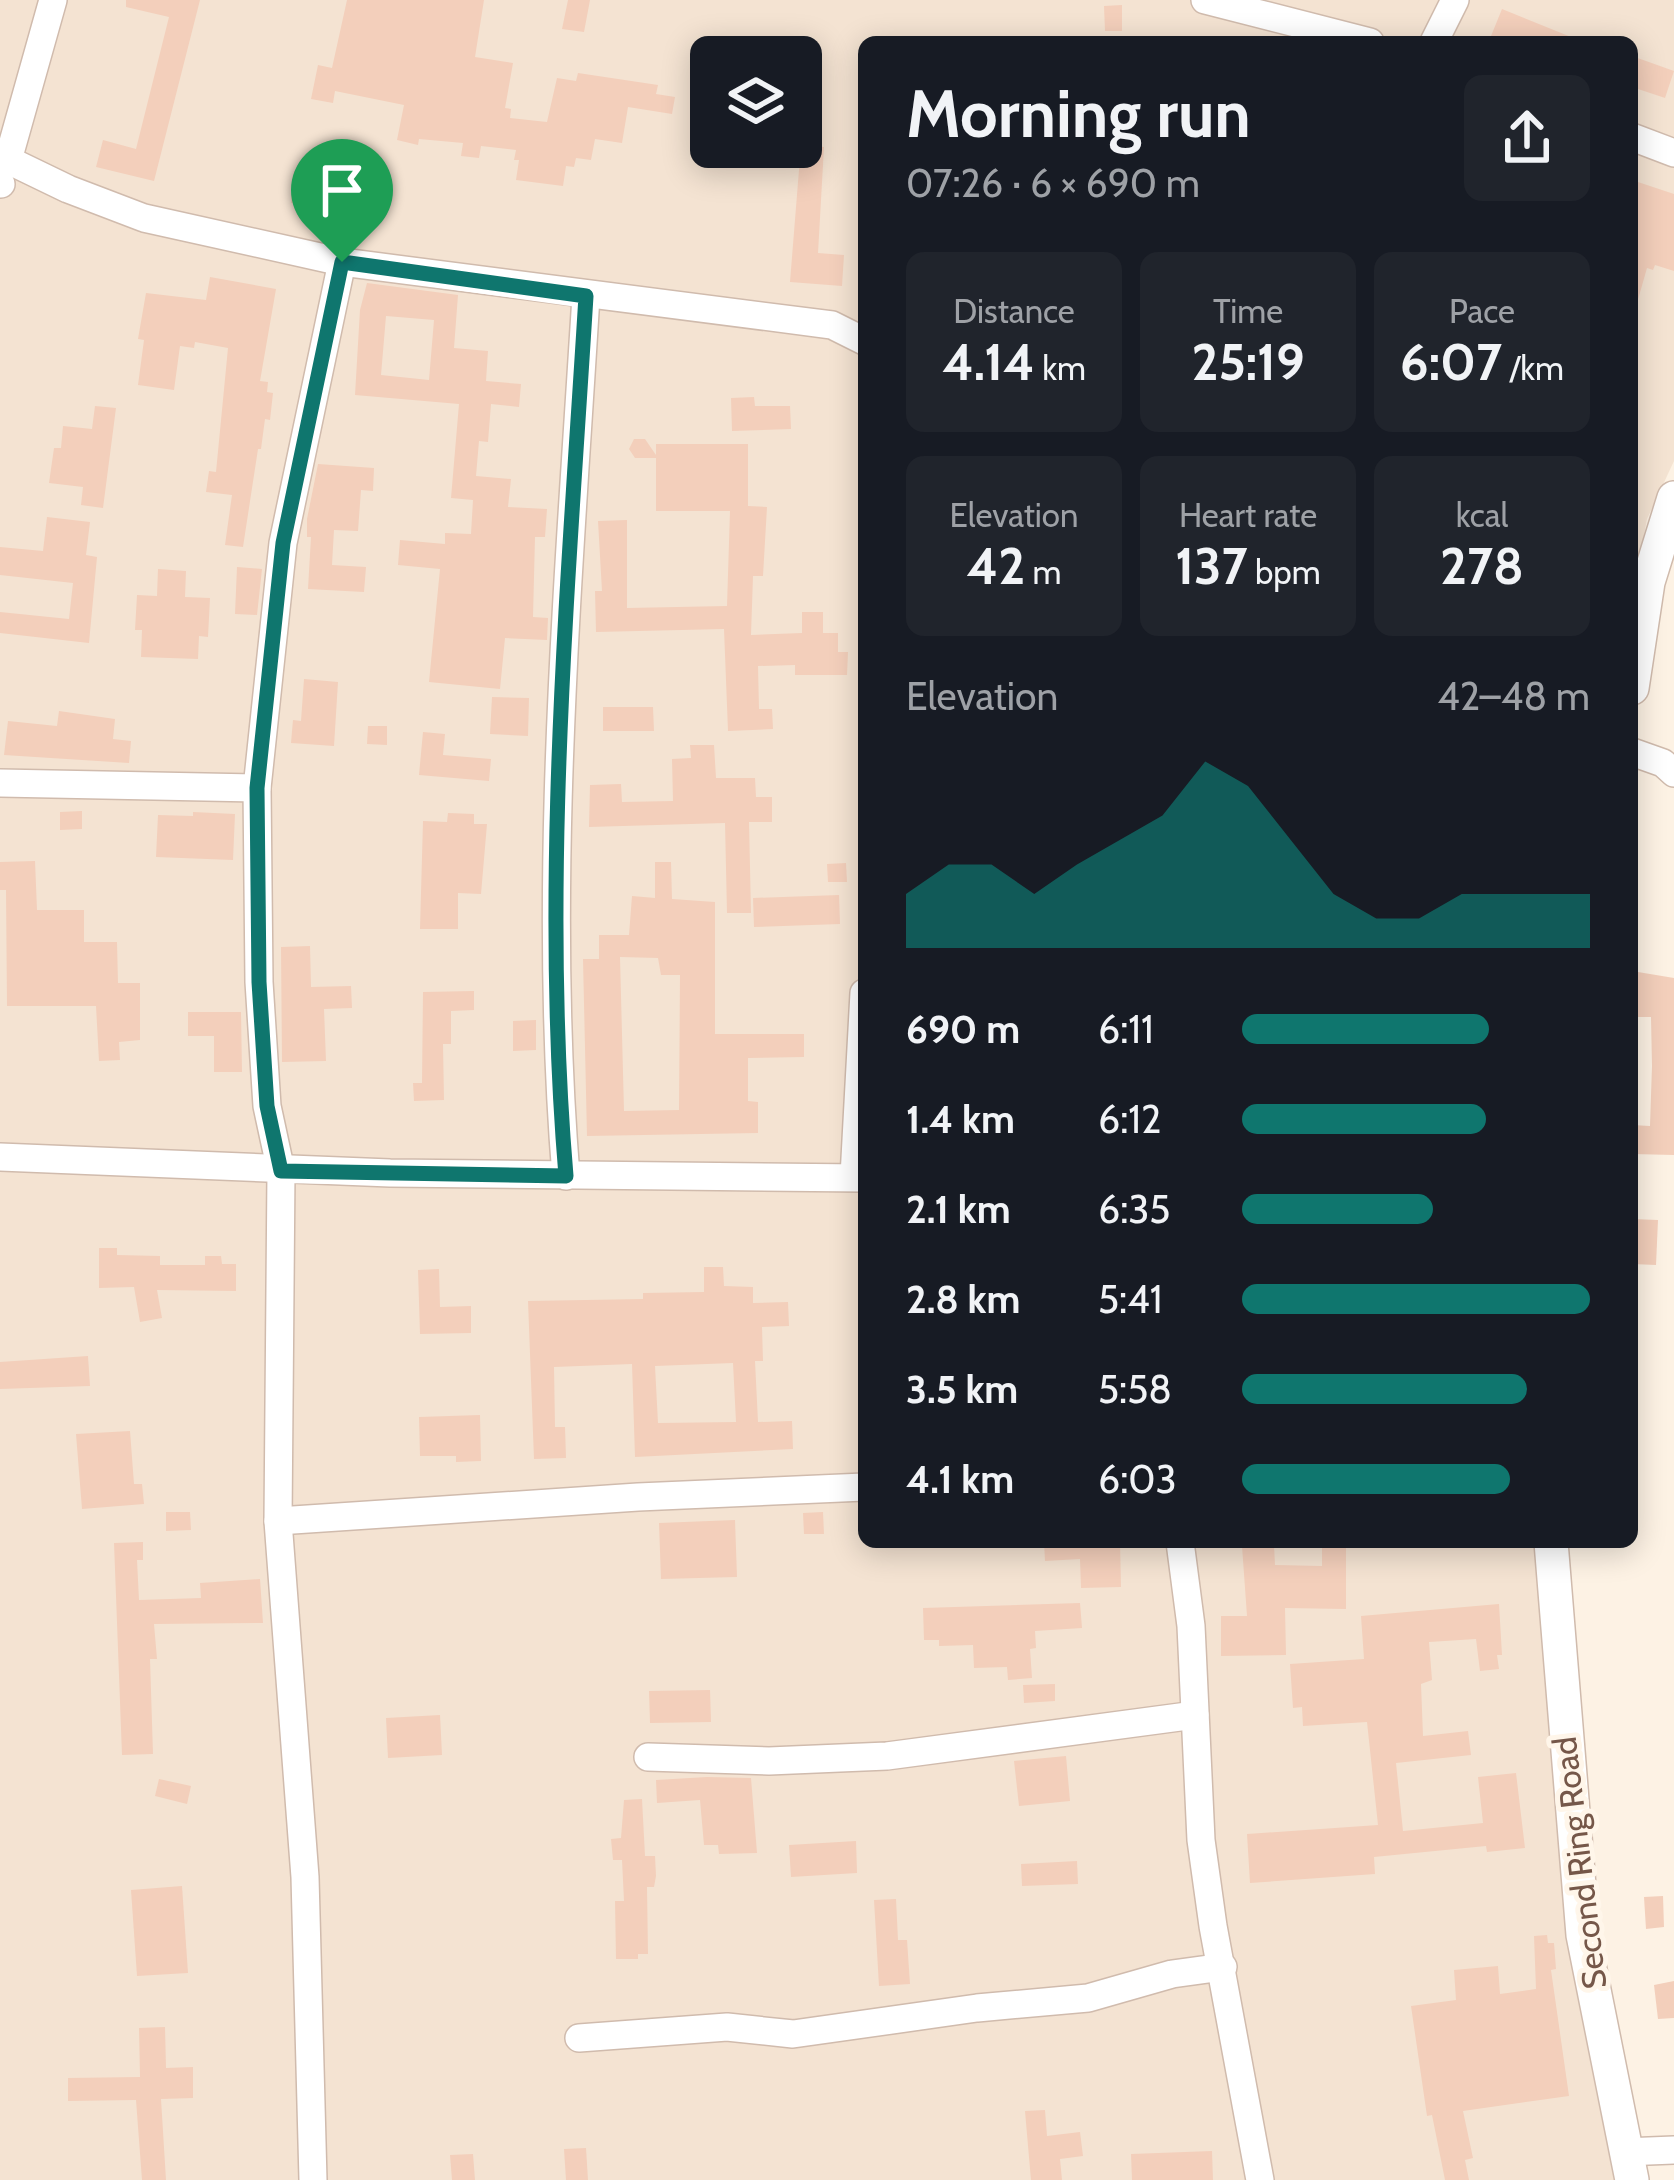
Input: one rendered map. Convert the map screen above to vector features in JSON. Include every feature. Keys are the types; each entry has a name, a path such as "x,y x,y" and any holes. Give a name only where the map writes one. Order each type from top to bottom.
{"street":[{"path":"53,0 2,179 144,218 342,262 832,325 858,338"},
{"path":"1205,0 1346,36"},
{"path":"1437,36 1455,0"},
{"path":"1638,139 1674,153"},
{"path":"313,2180 305,1877 278,1520 281,1171 267,1106 259,982 257,788 283,543 342,262"},
{"path":"566,1176 556,985 556,810 586,296"},
{"path":"1638,616 1674,498"},
{"path":"1638,754 1663,763 1674,773"},
{"path":"0,783 257,788"},
{"path":"0,1157 281,1171 858,1178"},
{"path":"278,1520 858,1487"},
{"path":"1181,1548 1191,1626 1201,1840 1260,2180"},
{"name":"Second Ring Road","path":"1551,1548 1583,1935 1628,2166"},
{"path":"647,1757 769,1761 887,1756 1195,1715"},
{"path":"579,2038 727,2027 793,2033 1088,1998 1172,1974 1223,1967"},
{"path":"1628,2166 1674,2150"}],"shaded area":[{"path":"0,0 1674,0 1674,461 1647,519 1638,568 1638,36 858,36 858,1548 1544,1548 1621,2180 0,2180"}],"building":[{"path":"126,0 200,0 154,181 96,167 103,140 136,149 169,17 126,7"},
{"path":"347,0 484,0 475,57 513,63 505,108 511,109 510,118 547,122 557,78 576,81 578,73 658,85 656,94 675,97 672,114 628,107 622,143 595,139 591,160 576,158 574,167 566,166 563,186 516,180 516,150 481,146 479,158 461,156 463,143 419,139 418,145 397,140 404,105 335,91 333,103 311,99 318,65 332,68"},
{"path":"568,0 590,0 584,32 562,29"},
{"path":"1122,5 1122,31 1105,31 1104,6"},
{"path":"1502,9 1569,36 1491,36"},
{"path":"1638,58 1674,71 1665,98 1638,89"},
{"path":"824,147 818,253 844,255 842,286 790,282 799,168 822,168"},
{"path":"314,162 338,164 337,175 353,176 349,217 315,214 316,206 291,203 294,171 313,173"},
{"path":"1638,182 1674,194 1674,271 1655,265 1653,270 1647,268 1638,300"},
{"path":"210,277 276,289 260,381 268,382 267,392 273,393 270,420 265,419 258,449 243,547 225,545 232,495 206,492 209,471 216,472 228,348 195,342 194,348 180,346 174,390 138,385 144,340 138,339 146,293 206,300"},
{"path":"367,283 458,295 454,348 488,351 486,381 521,384 519,407 491,404 488,442 479,441 476,476 511,479 508,507 547,509 545,537 535,537 533,617 548,618 547,640 505,638 500,689 429,682 440,569 398,565 400,540 445,544 445,533 471,534 473,500 451,498 459,404 355,395 360,310","holes":["386,316 434,320 429,380 381,375"]},
{"path":"754,397 755,406 790,406 791,429 732,431 731,398"},
{"path":"95,406 116,408 103,508 81,505 83,487 49,483 63,426 92,429"},
{"path":"634,439 645,439 656,455 656,444 748,444 748,506 767,507 763,576 753,576 751,635 802,633 802,612 823,612 823,633 838,633 838,652 848,652 847,675 795,675 795,665 758,666 759,709 772,709 773,729 728,731 724,629 596,632 595,591 602,591 598,521 627,520 627,608 727,606 730,511 656,511 656,458 635,458 629,449"},
{"path":"318,464 374,468 373,491 361,490 358,531 334,530 332,565 366,567 364,592 308,589 311,537 307,537 307,519"},
{"path":"47,517 90,522 86,555 97,557 89,643 0,633 0,612 69,619 73,583 0,575 0,547 43,551"},
{"path":"237,567 262,569 257,615 235,614"},
{"path":"158,569 186,571 185,597 210,598 208,637 199,636 198,659 141,657 142,630 135,630 137,595 157,596"},
{"path":"304,679 338,682 334,746 291,743 293,720 301,721"},
{"path":"492,697 529,698 528,736 490,734"},
{"path":"603,707 653,707 654,731 603,731"},
{"path":"59,711 115,719 113,739 131,741 129,763 4,755 8,721 57,726"},
{"path":"368,726 387,726 387,745 367,744"},
{"path":"423,732 445,734 443,755 491,759 489,781 419,775"},
{"path":"690,745 714,745 716,778 755,778 756,797 772,797 772,822 749,822 751,913 727,913 725,823 589,827 590,785 621,784 622,802 673,801 672,759 691,758"},
{"path":"82,811 82,829 60,830 60,812"},
{"path":"193,812 235,814 233,860 156,857 158,815 193,816"},
{"path":"448,813 474,814 474,824 487,824 481,894 458,893 458,929 420,929 423,821 447,822"},
{"path":"35,861 37,910 84,910 84,942 117,942 118,983 140,983 140,1040 119,1042 120,1060 99,1061 96,1006 7,1006 6,890 0,890 0,862"},
{"path":"655,862 671,862 672,899 715,902 715,1034 804,1034 804,1057 748,1058 748,1101 758,1102 758,1133 587,1136 583,959 599,959 599,935 629,935 632,896 655,898","holes":["620,957 658,958 661,975 680,975 679,1110 624,1111"]},
{"path":"846,863 847,882 828,882 827,864"},
{"path":"839,895 840,924 754,927 753,898"},
{"path":"310,946 311,987 351,986 352,1008 324,1009 326,1061 282,1062 281,947"},
{"path":"1638,972 1674,978 1674,1155 1638,1154 1638,1125 1650,1126 1651,1017 1638,1017"},
{"path":"474,991 474,1010 451,1011 451,1044 443,1044 444,1100 414,1101 413,1083 422,1083 423,992"},
{"path":"188,1012 241,1012 242,1072 214,1072 214,1036 188,1036"},
{"path":"536,1020 536,1050 513,1051 513,1021"},
{"path":"1638,1219 1658,1220 1656,1265 1638,1264"},
{"path":"99,1248 117,1248 117,1255 160,1256 160,1265 205,1265 205,1256 221,1256 222,1264 236,1264 236,1291 157,1290 162,1318 140,1322 134,1287 99,1288"},
{"path":"704,1267 723,1267 724,1286 753,1287 753,1303 788,1302 789,1326 762,1327 763,1361 755,1361 758,1422 792,1421 793,1449 635,1457 632,1364 554,1367 555,1427 565,1427 566,1458 534,1459 528,1301 643,1299 643,1293 704,1292","holes":["733,1363 736,1422 658,1423 655,1366"]},
{"path":"439,1269 440,1307 471,1306 471,1333 420,1334 418,1270"},
{"path":"88,1356 90,1386 0,1389 0,1362"},
{"path":"480,1415 481,1461 420,1456 419,1417"},
{"path":"130,1431 134,1484 142,1484 144,1504 82,1509 76,1434"},
{"path":"166,1512 190,1512 191,1530 166,1531"},
{"path":"823,1512 824,1534 804,1534 803,1513"},
{"path":"735,1520 737,1577 661,1579 659,1523"},
{"path":"143,1542 143,1560 137,1560 139,1600 201,1598 200,1583 260,1579 263,1623 154,1624 157,1659 150,1659 153,1754 122,1755 114,1543"},
{"path":"1044,1548 1120,1548 1121,1587 1081,1588 1080,1559 1045,1561"},
{"path":"1242,1548 1274,1548 1275,1565 1322,1566 1322,1548 1346,1548 1346,1609 1285,1608 1286,1655 1221,1656 1221,1616 1247,1616"},
{"path":"1080,1603 1082,1628 1035,1631 1036,1648 1030,1649 1032,1678 1008,1680 1007,1667 974,1668 973,1645 939,1646 939,1640 924,1640 923,1608"},
{"path":"1499,1604 1499,1669 1480,1671 1476,1639 1429,1642 1432,1680 1421,1684 1423,1736 1468,1731 1471,1755 1396,1763 1403,1831 1483,1823 1478,1777 1516,1773 1525,1848 1487,1852 1486,1846 1374,1857 1375,1874 1250,1883 1247,1834 1378,1825 1367,1722 1303,1726 1302,1707 1293,1708 1290,1664 1364,1659 1361,1616"},
{"path":"1055,1684 1055,1701 1024,1703 1023,1685"},
{"path":"710,1690 711,1722 650,1723 649,1691"},
{"path":"440,1715 442,1755 388,1758 386,1718"},
{"path":"1066,1756 1070,1801 1019,1806 1014,1761"},
{"path":"751,1778 757,1853 719,1854 718,1845 704,1845 700,1800 657,1803 656,1780"},
{"path":"159,1779 191,1786 187,1804 155,1796"},
{"path":"642,1799 645,1856 655,1856 656,1876 654,1887 647,1887 648,1954 616,1959 615,1901 624,1901 622,1860 613,1860 611,1839 621,1838 624,1800"},
{"path":"856,1841 857,1873 791,1877 789,1845"},
{"path":"1077,1861 1078,1884 1022,1886 1021,1864"},
{"path":"182,1886 188,1973 137,1976 131,1890"},
{"path":"1663,1896 1664,1927 1646,1929 1644,1897"},
{"path":"896,1899 898,1940 907,1940 910,1984 879,1986 874,1900"},
{"path":"1547,1935 1548,1943 1554,1943 1556,1969 1551,1970 1569,2096 1463,2111 1473,2158 1465,2160 1469,2180 1445,2180 1432,2115 1427,2116 1411,2006 1456,2000 1454,1970 1498,1966 1500,1994 1536,1989 1534,1936"},
{"path":"1674,1981 1674,2018 1658,2019 1654,1985"},
{"path":"165,2027 166,2068 193,2067 193,2098 161,2099 166,2180 142,2180 136,2100 68,2101 68,2078 140,2077 139,2028"},
{"path":"1045,2110 1047,2136 1080,2132 1083,2156 1060,2159 1062,2180 1031,2180 1025,2111"},
{"path":"586,2148 588,2180 566,2180 564,2149"},
{"path":"1212,2151 1213,2180 1132,2180 1131,2154"},
{"path":"473,2154 475,2180 452,2180 450,2155"}],"route":[{"path":"342,262 586,296 556,810 556,985 566,1176 281,1171 267,1106 259,982 257,788 283,543 342,262"}]}
